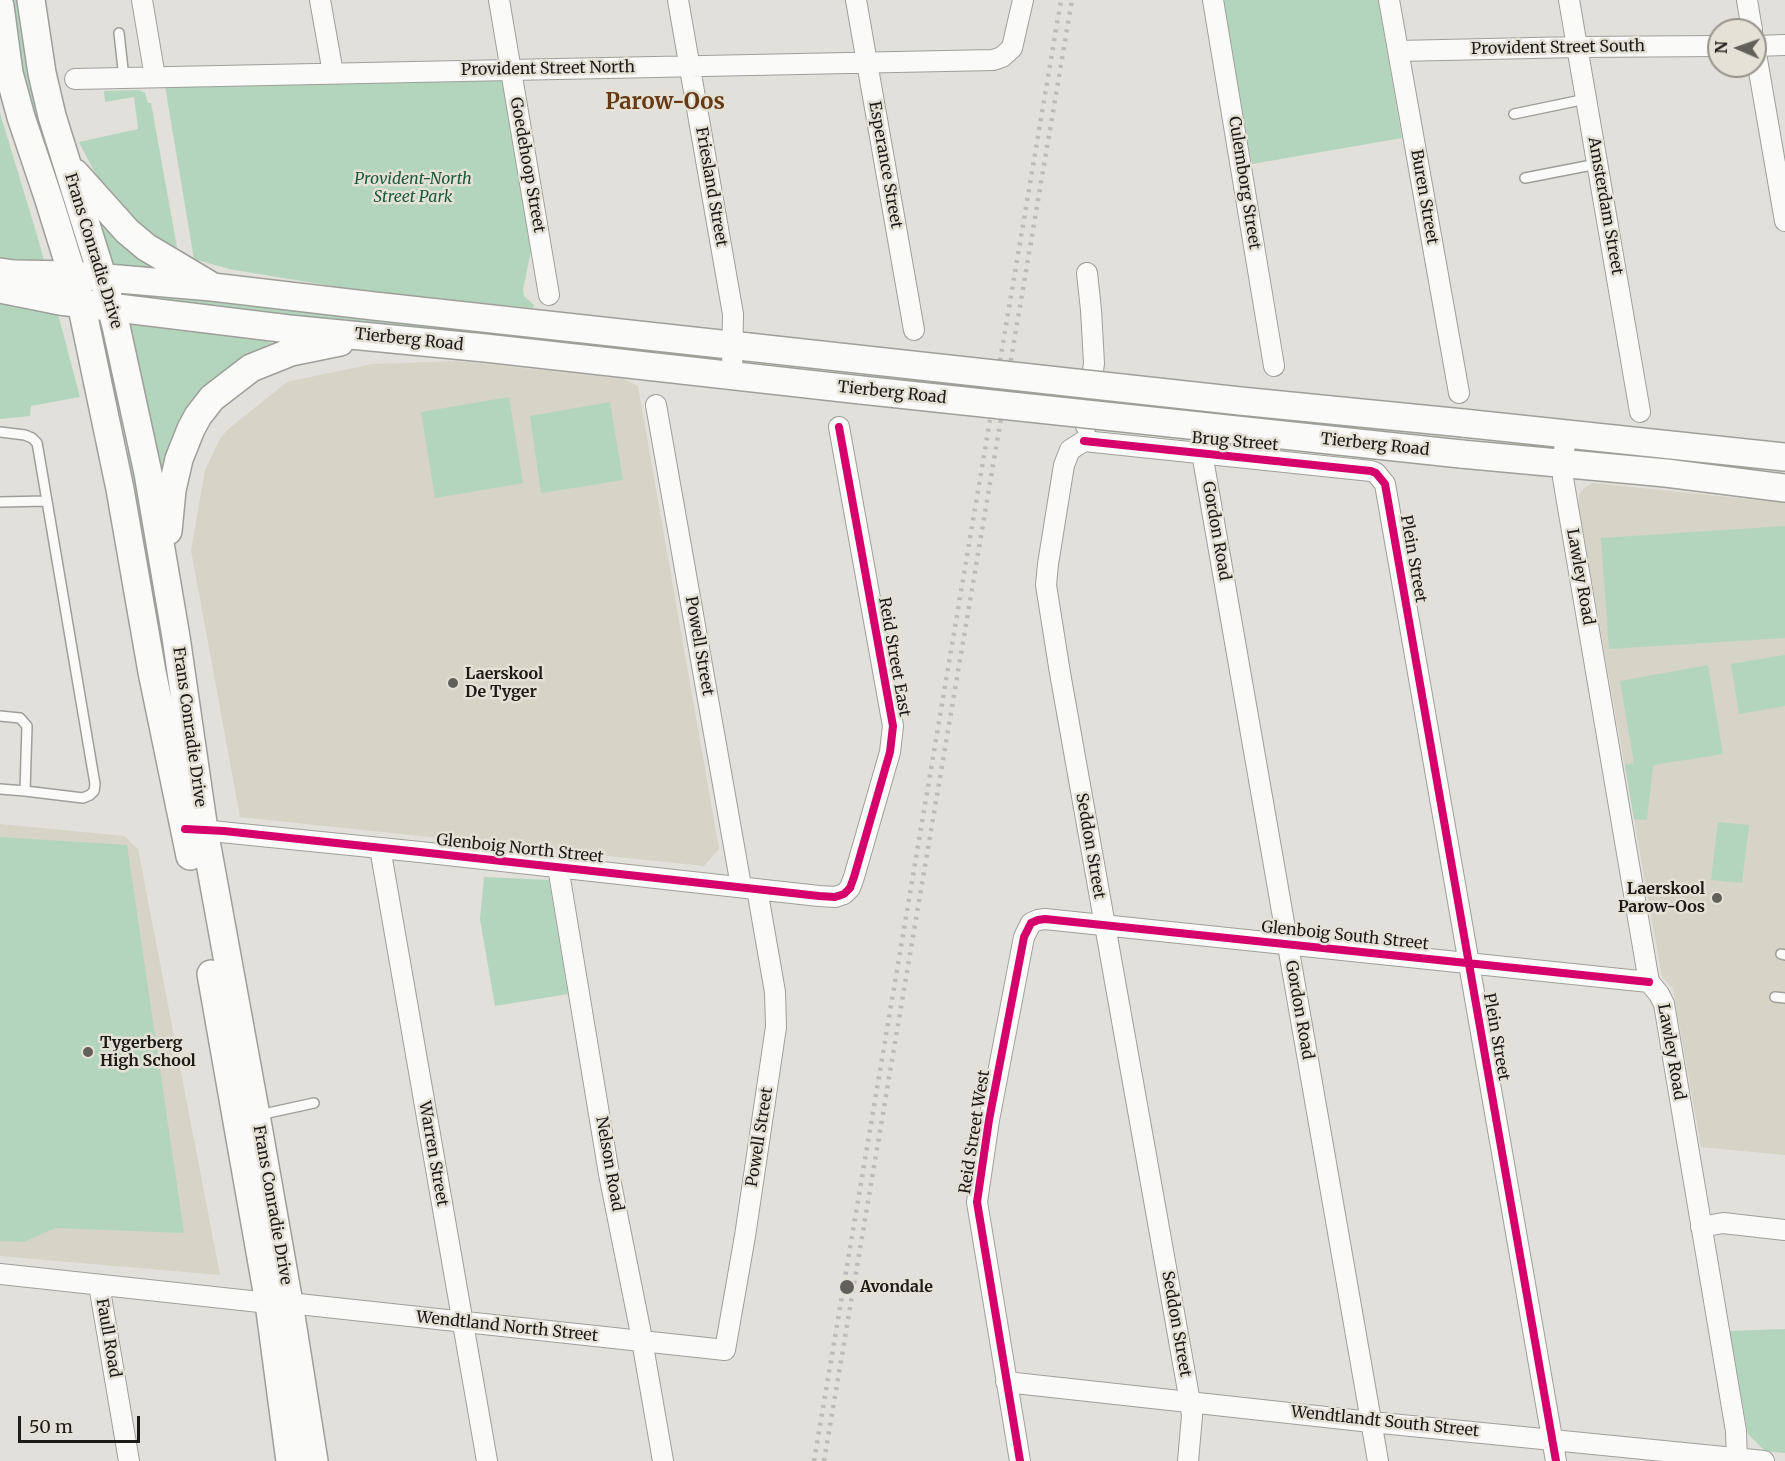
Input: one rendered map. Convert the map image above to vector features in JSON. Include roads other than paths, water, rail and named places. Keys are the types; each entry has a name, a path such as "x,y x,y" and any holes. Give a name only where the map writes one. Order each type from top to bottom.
{"main road":[{"name":"Frans Conradie Drive","path":"31,0 42,73 52,116 116,326 148,473 178,648 194,829 279,1303 314,1461"},
{"name":"Frans Conradie Drive","path":"0,6 9,73 81,303 120,489 152,672 194,829 256,1115 279,1303 290,1461"},
{"path":"67,163 127,231 146,247 212,287"},
{"name":"Tierberg Road","path":"0,272 72,275 212,287 1228,400 1565,433 1785,458"},
{"name":"Tierberg Road","path":"0,289 60,301 289,329 373,336 1235,431 1563,463 1785,488"},
{"path":"164,565 172,490 178,459 198,416 212,398 251,368 276,357 373,336"}],"street":[{"path":"142,0 155,77"},
{"path":"320,0 333,73"},
{"name":"Goedehoop Street","path":"499,0 549,295"},
{"name":"Friesland Street","path":"678,0 740,346 739,376"},
{"name":"Esperance Street","path":"856,0 914,330"},
{"name":"Provident Street North","path":"75,79 993,60 1005,55 1014,43 1023,0"},
{"name":"Culemborg Street","path":"1213,0 1274,366"},
{"name":"Buren Street","path":"1389,0 1459,393"},
{"name":"Amsterdam Street","path":"1569,0 1640,412"},
{"path":"1747,0 1750,18"},
{"path":"1767,46 1785,45"},
{"name":"Provident Street South","path":"1398,51 1707,46"},
{"path":"1760,78 1785,222"},
{"path":"1084,441 1094,363 1087,273"},
{"name":"Powell Street","path":"657,405 749,887 775,992 776,1027 745,1236 725,1350"},
{"name":"Reid Street East","path":"839,427 893,726 890,752 850,888"},
{"name":"Lawley Road","path":"1565,433 1563,478 1649,982 1664,1004 1736,1431 1737,1459"},
{"name":"Brug Street","path":"1084,441 1371,471 1381,478"},
{"name":"Seddon Street","path":"1084,441 1070,450 1064,465 1046,585 1104,925 1190,1402 1192,1416 1188,1461"},
{"name":"Gordon Road","path":"1202,453 1378,1461"},
{"name":"Plein Street","path":"1381,478 1388,492 1556,1461"},
{"name":"Glenboig North Street","path":"194,829 835,897 844,894 850,888"},
{"name":"Warren Street","path":"380,848 487,1461"},
{"name":"Nelson Road","path":"558,867 609,1174 643,1342 663,1461"},
{"name":"Glenboig South Street","path":"1038,920 1649,982"},
{"name":"Reid Street West","path":"1020,1461 977,1202 989,1120 1024,937 1031,923 1038,920"},
{"path":"1701,1227 1723,1223 1785,1230"},
{"name":"Wendtland North Street","path":"0,1274 725,1350"},
{"name":"Faull Road","path":"99,1285 129,1461"},
{"name":"Wendtlandt South Street","path":"1006,1382 1371,1422 1764,1461"}],"lane":[{"path":"119,33 124,78"},
{"path":"1514,114 1586,99"},
{"path":"1525,178 1597,164"},
{"path":"0,432 26,435 36,443 95,784 94,791 82,798 0,789"},
{"path":"0,502 47,501"},
{"path":"0,716 20,718 27,726 26,791"},
{"path":"1775,997 1785,998"},
{"path":"256,1115 314,1104"}],"railway":[{"path":"814,1461 1061,0"},
{"path":"824,1461 1072,0"}],"place":[{"name":"Laerskool De Tyger","path":"453,683"},
{"name":"Laerskool Parow-Oos","path":"1717,898"},
{"name":"Tygerberg High School","path":"88,1052"},
{"name":"Avondale","path":"847,1287"}],"district":[{"name":"Parow-Oos","path":"665,103"}],"park label":[{"name":"Provident-North Street Park","path":"413,188"}]}
